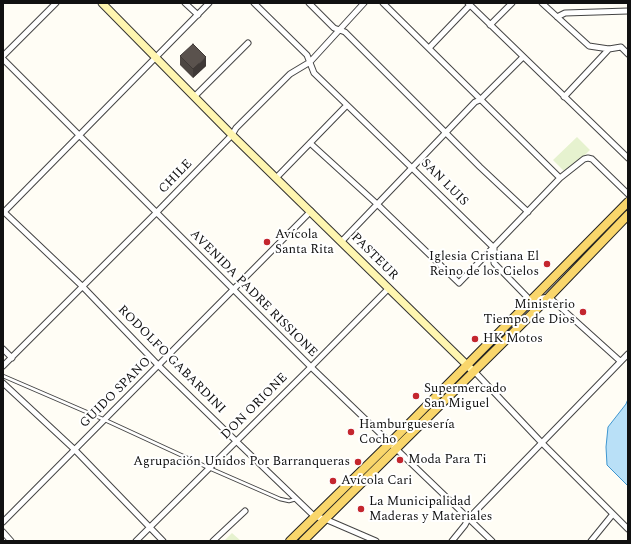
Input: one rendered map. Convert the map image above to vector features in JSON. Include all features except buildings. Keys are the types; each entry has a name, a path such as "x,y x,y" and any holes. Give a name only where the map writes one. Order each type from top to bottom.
{"main road":[{"path":"302,541 325,519 467,364 628,202"},
{"path":"290,541 314,516 474,371 550,297 628,215"}],"street":[{"path":"3,58 56,3"},
{"name":"PASTEUR","path":"102,3 232,135 342,241 388,289 467,364 541,442 628,529"},
{"path":"185,3 198,15"},
{"path":"4,212 209,3"},
{"name":"SAN LUIS","path":"254,3 307,55 314,73 494,248"},
{"path":"309,3 334,28 345,32 480,167 528,212"},
{"name":"CHILE","path":"3,366 156,213 232,135 236,128 290,74 310,62 364,3"},
{"path":"383,3 560,178"},
{"path":"490,25 512,3"},
{"path":"542,3 589,46 609,49 621,47 628,54"},
{"path":"429,48 469,4 628,158"},
{"path":"557,17 565,13 628,11"},
{"path":"195,96 248,44"},
{"path":"564,97 609,49"},
{"path":"342,241 475,102 480,100 523,57"},
{"name":"AVENIDA PADRE RISSIONE","path":"3,58 79,136 311,367 492,541"},
{"path":"277,177 347,105"},
{"path":"310,143 377,204 459,284 560,178 584,159 592,159 628,194"},
{"name":"GUIDO SPANO","path":"3,522 311,211"},
{"name":"RODOLFO GABARDINI","path":"4,212 82,287 159,366 314,516"},
{"path":"494,248 494,263 530,300 550,297 620,362"},
{"name":"DON ORIONE","path":"136,541 388,289"},
{"path":"3,350 12,358"},
{"path":"452,541 468,519 628,354"},
{"path":"3,383 75,450 163,541"},
{"path":"213,541 244,511"},
{"path":"591,541 614,514"},
{"path":"314,516 325,519 376,541"},
{"path":"3,532 11,541"},
{"path":"296,534 302,541"}],"lane":[{"path":"3,376 280,499 289,501 297,498"}],"green space":[{"path":"577,137 590,150 566,173 553,160"},
{"path":"232,533 241,541 224,541"}],"water":[{"path":"628,399 628,486 607,465 606,447 608,427 626,404"}],"place":[{"name":"Avícola Santa Rita","path":"267,242"},
{"name":"Iglesia Cristiana El Reino de los Cielos","path":"547,264"},
{"name":"Ministerio Tiempo de Dios","path":"583,312"},
{"name":"HK Motos","path":"475,339"},
{"name":"Supermercado San Miguel","path":"416,396"},
{"name":"Hamburguesería Cocho","path":"351,432"},
{"name":"Moda Para Ti","path":"400,460"},
{"name":"Agrupación Unidos Por Barranqueras","path":"358,462"},
{"name":"Avícola Cari","path":"333,481"},
{"name":"La Municipalidad Maderas y Materiales","path":"361,509"}]}
